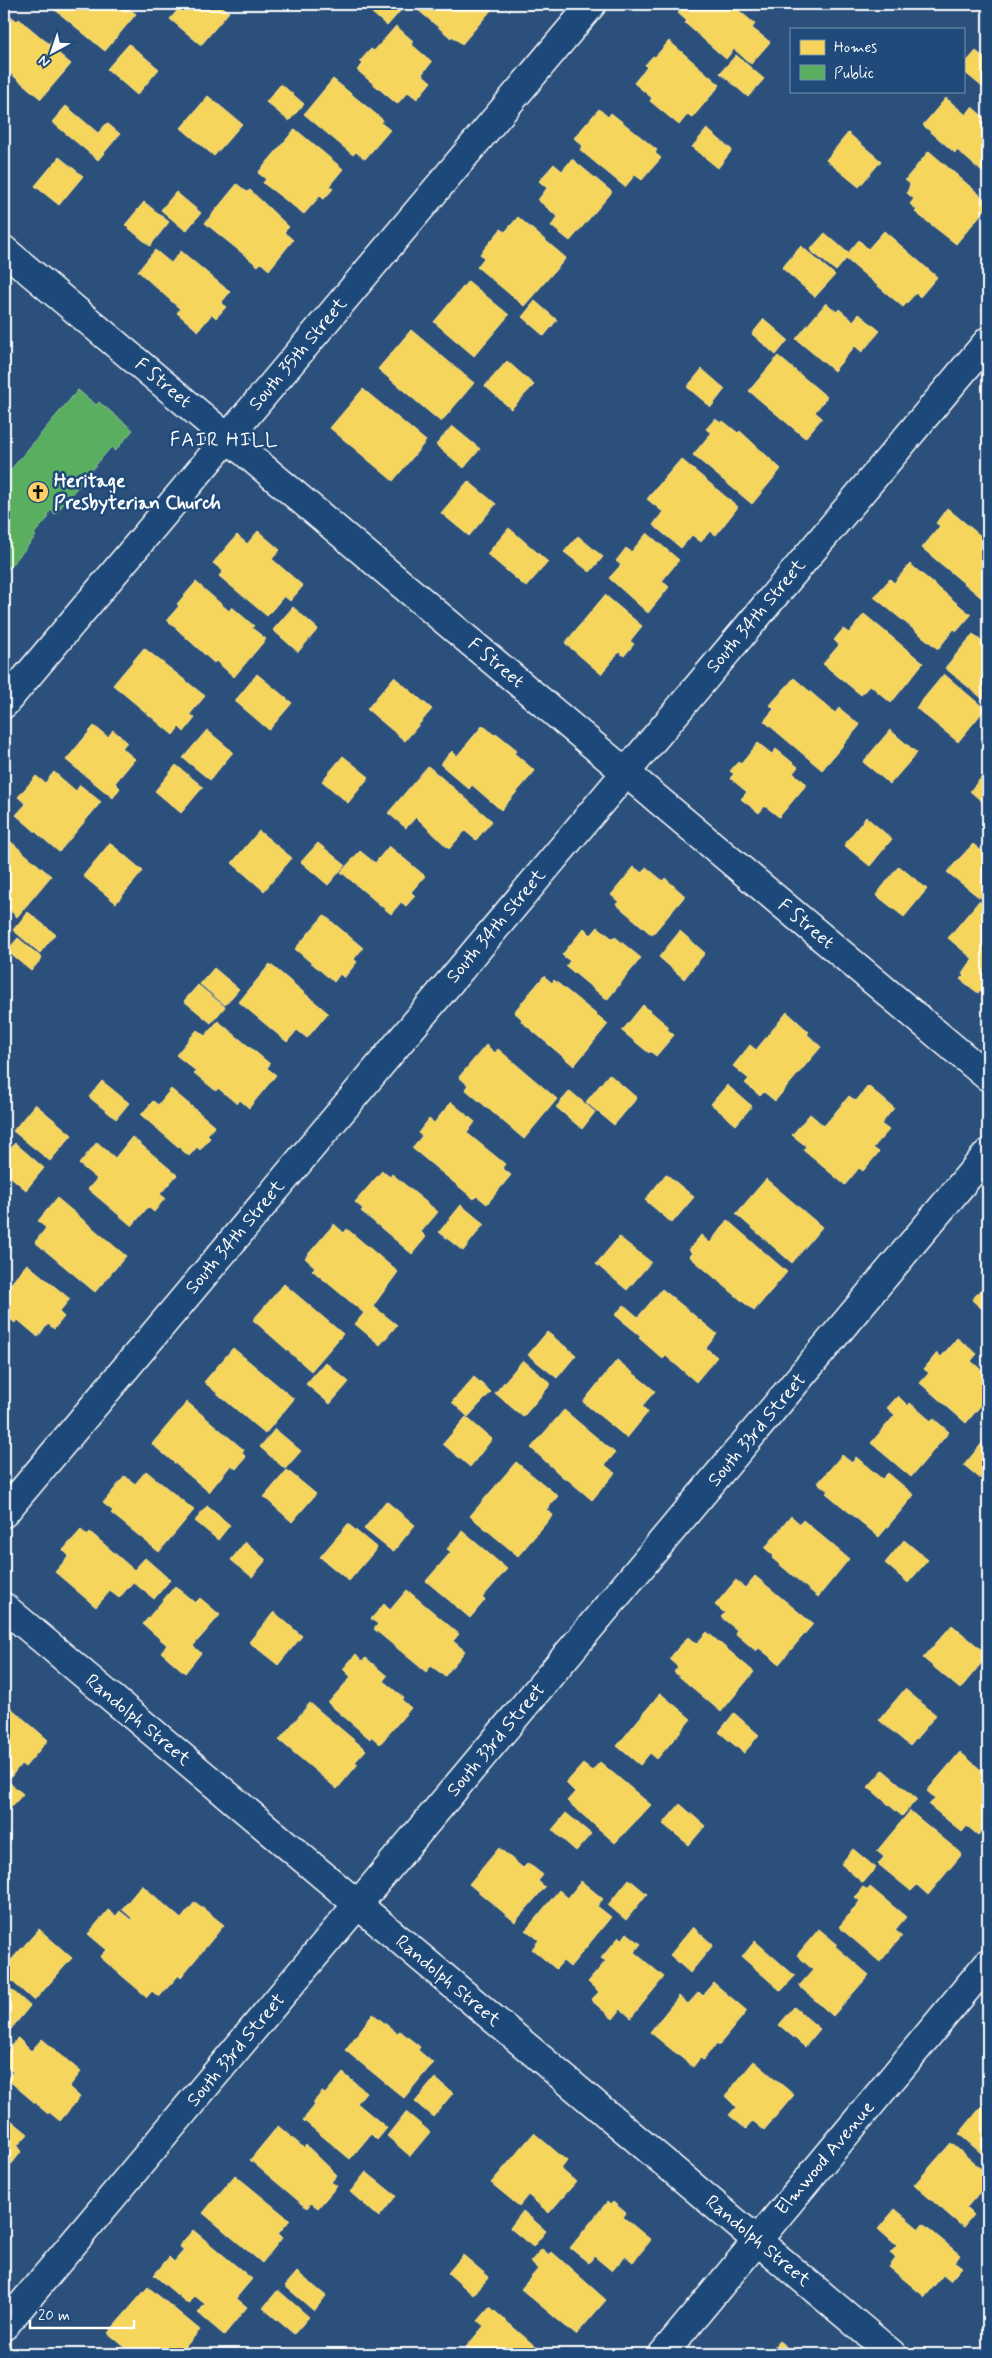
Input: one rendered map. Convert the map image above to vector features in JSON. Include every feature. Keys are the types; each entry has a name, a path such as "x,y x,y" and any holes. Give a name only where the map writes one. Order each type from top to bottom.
{"street":[{"name":"South 35th Street","path":"4,704 592,4"},
{"name":"F Street","path":"4,250 988,1077"},
{"name":"South 34th Street","path":"4,1513 988,341"},
{"name":"South 33rd Street","path":"4,2326 988,1153"},
{"name":"Randolph Street","path":"4,1607 892,2354"},
{"name":"Elmwood Avenue","path":"663,2354 988,1963"}],"building: Homes":[{"path":"48,4 123,4 136,14 105,51"},
{"path":"183,4 219,4 229,12 201,45 170,19"},
{"path":"362,4 396,4 402,9 387,26"},
{"path":"411,4 488,4 493,8 462,44 452,36 451,38"},
{"path":"686,4 731,4 755,24 752,28 770,42 751,64 734,49 726,59 685,23 687,21 678,13"},
{"path":"8,14 17,21 19,19 49,44 53,38 62,46 57,52 71,64 41,99 4,68 4,19"},
{"path":"396,26 413,41 411,44 432,62 422,74 431,82 417,99 408,92 397,104 357,70 363,64 360,61 371,49 374,51"},
{"path":"669,41 720,85 692,118 688,114 679,125 650,101 652,98 634,83 647,67 645,65"},
{"path":"129,44 159,69 137,95 107,69"},
{"path":"976,51 988,61 988,87 986,90 964,72 964,65"},
{"path":"736,55 764,79 748,97 720,73"},
{"path":"333,79 383,120 381,123 390,130 365,159 356,152 353,155 304,114"},
{"path":"281,84 304,104 289,121 266,102"},
{"path":"208,96 242,124 214,156 181,128"},
{"path":"946,98 966,115 972,107 988,121 988,177 957,150 955,153 923,125"},
{"path":"66,106 98,133 107,123 120,134 98,160 52,122"},
{"path":"599,109 608,117 611,113 657,150 655,153 661,158 642,180 635,175 625,187 580,150 583,146 574,138"},
{"path":"295,129 343,169 329,186 333,189 324,199 320,196 304,214 263,183 266,179 258,173"},
{"path":"707,129 732,150 718,168 692,147"},
{"path":"848,133 881,161 859,187 826,160"},
{"path":"929,151 988,202 988,206 956,244 915,212 917,210 910,204 914,199 907,193 910,184 905,180"},
{"path":"59,157 83,176 59,205 35,186"},
{"path":"572,159 612,192 570,241 551,226 558,217 538,200 547,188 539,181 554,164 562,171"},
{"path":"237,184 247,192 250,190 289,227 284,232 293,240 269,270 261,263 258,266 205,223"},
{"path":"176,192 201,213 186,231 161,210"},
{"path":"144,202 169,222 150,246 125,225"},
{"path":"518,217 566,258 524,306 477,267 484,258 480,254 501,229 505,232"},
{"path":"884,231 937,277 920,297 916,293 903,307 846,259 836,271 810,250 825,233 848,253 859,240 868,249"},
{"path":"801,246 835,275 815,297 782,268"},
{"path":"155,250 171,263 181,251 230,292 221,303 226,307 216,318 212,314 198,331 177,313 180,309 138,271"},
{"path":"468,281 509,315 474,356 434,322"},
{"path":"535,301 557,320 544,336 522,317"},
{"path":"826,303 837,312 839,309 853,321 859,314 880,331 862,352 855,346 834,371 796,339"},
{"path":"764,319 788,340 776,355 752,334"},
{"path":"411,330 474,383 441,422 378,369"},
{"path":"778,356 827,397 815,412 822,418 805,438 749,391"},
{"path":"507,361 534,385 511,409 485,386"},
{"path":"702,369 725,389 711,407 687,387"},
{"path":"363,389 426,441 393,481 330,428"},
{"path":"715,419 721,423 723,421 738,433 740,431 781,469 752,504 693,455 711,433 706,429"},
{"path":"452,426 480,449 464,468 436,445"},
{"path":"681,459 738,507 716,535 710,531 701,542 692,535 681,548 653,525 663,512 647,499"},
{"path":"468,481 496,504 469,536 441,513"},
{"path":"947,508 988,542 988,592 983,599 922,548 940,526 936,523"},
{"path":"509,528 548,562 526,587 487,554"},
{"path":"258,531 280,550 272,559 303,586 290,601 284,596 267,616 219,576 223,571 213,563 237,535 247,544"},
{"path":"647,533 679,560 662,581 669,587 648,613 609,578 621,565 616,561 626,548 631,552"},
{"path":"578,536 603,557 590,572 564,552"},
{"path":"910,564 971,615 957,631 954,629 938,649 874,597 890,579 894,583"},
{"path":"196,582 229,611 232,607 254,626 252,628 266,639 234,677 216,661 214,663 167,620 179,606 177,604"},
{"path":"605,595 642,626 630,641 634,644 624,656 619,652 601,674 565,643"},
{"path":"293,607 318,629 298,652 273,630"},
{"path":"864,614 923,663 891,703 870,685 861,695 823,664 839,645 834,640 843,629 849,633"},
{"path":"973,634 988,647 988,693 983,699 945,668"},
{"path":"144,648 205,696 190,714 195,718 184,732 179,727 173,735 113,685"},
{"path":"257,674 292,703 269,730 235,701"},
{"path":"944,674 985,709 958,742 916,708"},
{"path":"394,677 432,709 405,741 367,709"},
{"path":"794,678 835,713 839,708 860,725 822,770 764,721 774,709 770,705"},
{"path":"483,725 494,735 496,733 517,750 514,753 535,771 501,810 472,785 469,789 440,764 452,751 457,756"},
{"path":"94,726 108,737 113,730 127,742 122,748 135,759 115,783 120,788 113,798 66,760"},
{"path":"207,730 233,752 210,780 183,758"},
{"path":"890,730 917,753 890,784 863,762"},
{"path":"758,743 772,754 776,749 798,767 793,773 807,784 779,817 765,806 759,813 741,799 747,792 730,778 734,774 730,771 738,762 741,764"},
{"path":"343,756 369,777 348,803 322,781"},
{"path":"176,765 203,787 181,813 155,791"},
{"path":"428,766 492,821 476,840 465,831 449,849 416,817 406,828 388,813"},
{"path":"988,770 988,807 970,791"},
{"path":"54,772 76,791 80,785 101,802 59,852 16,815 26,804 18,797 36,776 45,783"},
{"path":"866,817 892,839 870,866 844,845"},
{"path":"259,831 292,858 264,891 232,863"},
{"path":"4,836 51,876 17,917 4,905"},
{"path":"110,843 143,871 116,903 83,876"},
{"path":"318,843 345,865 328,885 301,862"},
{"path":"973,844 988,856 988,887 980,898 947,872"},
{"path":"389,846 425,876 411,892 415,896 406,906 401,902 391,914 341,872 360,851 375,863"},
{"path":"899,866 927,889 904,917 876,895"},
{"path":"634,867 642,873 646,867 663,881 665,878 685,896 652,935 616,904 619,902 611,895"},
{"path":"979,901 988,908 988,996 980,990 978,993 960,979 973,959 948,938"},
{"path":"28,912 55,934 40,953 13,930"},
{"path":"324,915 363,948 354,959 357,962 344,978 340,974 334,982 295,949"},
{"path":"598,927 613,939 615,937 641,958 607,1000 566,966 570,961 562,955 584,928 591,935"},
{"path":"680,931 705,953 684,979 659,957"},
{"path":"18,938 42,958 31,971 7,951"},
{"path":"270,964 328,1013 307,1038 297,1030 287,1042 239,1002"},
{"path":"214,968 239,989 225,1005 200,984"},
{"path":"544,976 552,983 554,980 608,1024 574,1066 521,1021 522,1019 514,1012"},
{"path":"198,985 225,1007 211,1023 184,1001"},
{"path":"643,1005 669,1027 667,1029 674,1035 656,1056 650,1051 649,1053 622,1031"},
{"path":"787,1012 809,1032 807,1034 821,1047 775,1101 764,1092 760,1096 745,1083 749,1079 733,1066 750,1045 756,1050"},
{"path":"218,1021 270,1064 267,1068 276,1075 249,1108 240,1100 237,1104 218,1088 216,1091 176,1055 197,1030 205,1036"},
{"path":"486,1045 495,1053 498,1049 557,1099 524,1139 465,1089 468,1085 459,1077"},
{"path":"609,1074 637,1098 614,1125 586,1102"},
{"path":"102,1081 129,1103 116,1119 89,1097"},
{"path":"727,1085 752,1106 736,1125 711,1104"},
{"path":"868,1086 894,1108 881,1124 889,1130 873,1148 879,1152 863,1171 859,1168 845,1185 803,1150 806,1146 792,1135 810,1114 824,1126 849,1096 856,1101"},
{"path":"171,1089 215,1126 207,1135 210,1138 200,1150 197,1147 189,1156 141,1115 153,1101 158,1105"},
{"path":"570,1091 595,1112 582,1129 556,1107"},
{"path":"451,1102 475,1122 467,1133 505,1164 502,1168 511,1175 487,1204 477,1196 474,1199 412,1148 422,1136 418,1133 429,1119 434,1123"},
{"path":"35,1104 72,1135 50,1161 13,1131"},
{"path":"132,1137 177,1175 160,1194 165,1198 154,1212 148,1207 132,1226 88,1189 97,1179 79,1164 97,1142 115,1158"},
{"path":"15,1143 44,1168 26,1190 4,1171 4,1157"},
{"path":"382,1171 390,1177 392,1174 438,1212 421,1232 426,1237 412,1254 361,1211 363,1209 355,1202"},
{"path":"666,1174 694,1197 672,1223 645,1200"},
{"path":"766,1179 822,1227 792,1263 736,1214"},
{"path":"57,1198 126,1256 95,1292 35,1242 46,1228 38,1221"},
{"path":"461,1205 484,1224 463,1251 439,1232"},
{"path":"727,1220 787,1272 754,1311 689,1256 692,1253 689,1250 701,1235 710,1243"},
{"path":"334,1224 344,1233 347,1229 398,1272 373,1306 397,1325 380,1345 355,1324 364,1313 312,1270 315,1267 305,1258"},
{"path":"619,1237 651,1262 627,1290 596,1264"},
{"path":"27,1264 70,1299 59,1312 64,1317 54,1329 48,1324 38,1337 18,1320 15,1323 4,1314 4,1292"},
{"path":"988,1281 988,1314 972,1300"},
{"path":"284,1284 343,1334 311,1371 253,1320"},
{"path":"662,1289 717,1334 706,1348 717,1357 696,1382 666,1356 663,1359 639,1338 641,1336 615,1315 624,1305 638,1317"},
{"path":"547,1332 576,1355 557,1378 528,1355"},
{"path":"957,1338 977,1354 971,1361 988,1376 988,1399 966,1423 920,1383 929,1373 924,1369 937,1353 941,1357"},
{"path":"233,1348 294,1399 265,1434 204,1382"},
{"path":"523,1360 551,1384 523,1417 495,1393"},
{"path":"617,1360 655,1391 642,1406 648,1412 627,1438 583,1402"},
{"path":"325,1362 349,1382 330,1404 306,1384"},
{"path":"474,1377 491,1392 468,1417 452,1402"},
{"path":"898,1396 908,1406 910,1403 931,1421 934,1419 949,1432 911,1477 871,1443 895,1415 887,1408"},
{"path":"187,1402 244,1450 242,1453 246,1457 236,1469 231,1465 209,1492 152,1444"},
{"path":"564,1410 615,1453 605,1465 615,1473 592,1500 566,1480 531,1448"},
{"path":"466,1417 492,1439 470,1467 443,1444"},
{"path":"275,1429 301,1451 285,1469 260,1447"},
{"path":"984,1441 988,1444 988,1485 964,1465"},
{"path":"842,1455 852,1463 856,1457 882,1479 888,1473 914,1495 879,1537 826,1493 828,1491 818,1483"},
{"path":"516,1462 558,1496 546,1510 553,1515 518,1556 470,1516"},
{"path":"287,1470 316,1494 292,1522 264,1497"},
{"path":"146,1471 194,1510 159,1552 111,1513 113,1511 103,1503 125,1476 135,1484"},
{"path":"386,1501 415,1525 393,1552 364,1529"},
{"path":"207,1506 230,1525 218,1540 195,1521"},
{"path":"791,1516 800,1524 803,1520 849,1559 818,1597 772,1558 774,1556 765,1548"},
{"path":"348,1524 377,1548 349,1581 320,1557"},
{"path":"81,1530 87,1535 90,1532 134,1570 145,1558 170,1580 154,1599 133,1582 119,1598 110,1591 96,1607 55,1572 69,1556 63,1550"},
{"path":"462,1531 507,1569 482,1598 485,1600 470,1618 426,1581 451,1552 447,1549"},
{"path":"904,1540 928,1560 908,1583 885,1563"},
{"path":"245,1542 266,1560 252,1577 231,1560"},
{"path":"755,1576 813,1624 779,1664 759,1648 756,1651 735,1633 737,1630 721,1617 725,1613 715,1605 736,1580 745,1588"},
{"path":"175,1586 195,1603 200,1598 220,1615 193,1646 201,1653 185,1673 161,1652 167,1645 143,1624"},
{"path":"407,1590 459,1634 453,1641 465,1651 445,1676 431,1666 426,1672 374,1629 378,1624 371,1619 384,1604 390,1610"},
{"path":"274,1612 302,1636 278,1665 249,1642"},
{"path":"952,1625 988,1655 960,1689 923,1658"},
{"path":"707,1632 754,1672 721,1712 674,1672 678,1667 669,1659 688,1637 696,1644"},
{"path":"356,1654 362,1661 366,1658 387,1676 383,1681 404,1698 402,1700 411,1708 380,1744 371,1736 370,1739 328,1703 351,1677 343,1669"},
{"path":"905,1689 936,1715 910,1746 879,1720"},
{"path":"660,1693 691,1719 657,1759 650,1753 640,1765 617,1746"},
{"path":"4,1702 48,1740 25,1767 21,1764 10,1778 4,1773"},
{"path":"310,1703 366,1750 355,1762 358,1764 337,1789 279,1740"},
{"path":"734,1713 759,1735 744,1753 719,1732"},
{"path":"960,1752 988,1776 988,1823 978,1835 967,1826 962,1832 929,1805 935,1798 927,1791"},
{"path":"600,1762 651,1805 615,1843 567,1801 575,1792 566,1783 583,1764 592,1771"},
{"path":"883,1770 917,1799 902,1816 868,1787"},
{"path":"4,1778 23,1794 8,1811 4,1807"},
{"path":"680,1804 705,1826 689,1845 663,1824"},
{"path":"910,1811 962,1854 928,1895 917,1885 911,1891 878,1864 884,1857 877,1851"},
{"path":"566,1813 591,1834 576,1851 552,1830"},
{"path":"499,1848 523,1868 528,1863 543,1875 538,1881 545,1887 515,1922 469,1884"},
{"path":"853,1849 876,1868 863,1883 841,1864"},
{"path":"629,1879 647,1894 626,1920 608,1905"},
{"path":"581,1881 603,1899 597,1906 611,1917 570,1967 563,1961 556,1969 532,1949 539,1940 526,1930 559,1890 568,1898"},
{"path":"142,1885 181,1919 195,1902 224,1925 181,1977 179,1975 159,1997 152,1991 147,1997 100,1957 107,1950 88,1934 108,1910 116,1916 120,1911 131,1920 132,1918 122,1909"},
{"path":"863,1887 868,1890 870,1887 906,1917 895,1930 902,1936 880,1962 839,1927 860,1901 855,1897"},
{"path":"693,1927 713,1945 690,1973 670,1955"},
{"path":"39,1929 72,1958 34,2001 4,1974 4,1968"},
{"path":"819,1929 837,1944 835,1946 869,1975 833,2016 799,1986 813,1970 797,1955"},
{"path":"627,1933 641,1944 634,1952 664,1977 631,2018 621,2009 613,2019 591,2000 599,1992 588,1982 606,1961 601,1958 619,1937 622,1940"},
{"path":"755,1941 795,1976 781,1991 742,1957"},
{"path":"4,1983 30,2006 6,2035 4,2033"},
{"path":"714,1983 747,2011 719,2045 717,2043 703,2060 700,2058 693,2067 650,2032 679,1996 688,2004 699,1992 703,1996"},
{"path":"794,2007 820,2029 805,2047 779,2025"},
{"path":"373,2014 397,2033 400,2031 420,2047 418,2050 433,2063 404,2098 345,2050"},
{"path":"18,2038 31,2051 42,2039 81,2072 69,2087 80,2097 60,2121 49,2112 48,2114 7,2079 13,2072 4,2065 4,2054"},
{"path":"754,2061 794,2095 764,2130 753,2121 746,2129 729,2115 736,2107 725,2096"},
{"path":"343,2073 366,2092 357,2103 387,2128 377,2140 371,2134 350,2159 303,2120 315,2105 313,2103 322,2092 325,2094"},
{"path":"435,2078 453,2093 433,2117 415,2102"},
{"path":"986,2101 988,2103 988,2159 959,2134"},
{"path":"4,2109 9,2113 6,2116 28,2134 17,2146 21,2152 7,2170 4,2168"},
{"path":"406,2112 430,2132 410,2156 387,2136"},
{"path":"278,2126 304,2148 306,2145 337,2175 331,2182 337,2186 318,2208 311,2203 307,2208 250,2160"},
{"path":"534,2133 567,2161 561,2169 576,2182 549,2213 528,2195 519,2206 491,2183"},
{"path":"951,2143 988,2175 988,2183 966,2208 973,2215 963,2227 914,2185"},
{"path":"366,2172 396,2196 379,2217 350,2192"},
{"path":"235,2175 290,2220 278,2234 282,2238 262,2263 203,2213"},
{"path":"607,2202 610,2205 613,2202 626,2213 623,2217 651,2240 633,2262 625,2256 612,2271 594,2256 589,2263 570,2248"},
{"path":"895,2209 919,2229 923,2224 960,2255 955,2262 962,2267 950,2281 943,2275 925,2297 889,2267 896,2258 890,2253 897,2246 878,2229"},
{"path":"523,2211 546,2231 533,2247 510,2228"},
{"path":"193,2230 252,2279 236,2298 247,2307 224,2335 198,2313 205,2304 195,2296 188,2304 154,2275 169,2257 174,2262 184,2250 179,2246"},
{"path":"542,2249 549,2255 552,2252 606,2300 576,2335 521,2289 538,2269 530,2262"},
{"path":"463,2255 489,2277 473,2295 448,2273"},
{"path":"297,2272 326,2296 314,2311 285,2286"},
{"path":"148,2287 200,2330 179,2354 133,2354 108,2333"},
{"path":"278,2290 309,2317 294,2334 263,2308"},
{"path":"490,2307 544,2354 474,2354 466,2347 484,2326 478,2321"},
{"path":"779,2341 795,2354 768,2354"}],"building: Public":[{"name":"Heritage Presbyterian Church","path":"78,390 96,405 99,402 133,430 115,451 111,447 55,514 51,510 47,515 49,517 34,534 36,536 4,574 4,472 7,474"}],"place":[{"name":"Heritage Presbyterian Church","path":"38,492"}],"district":[{"name":"FAIR HILL","path":"224,440"}]}
